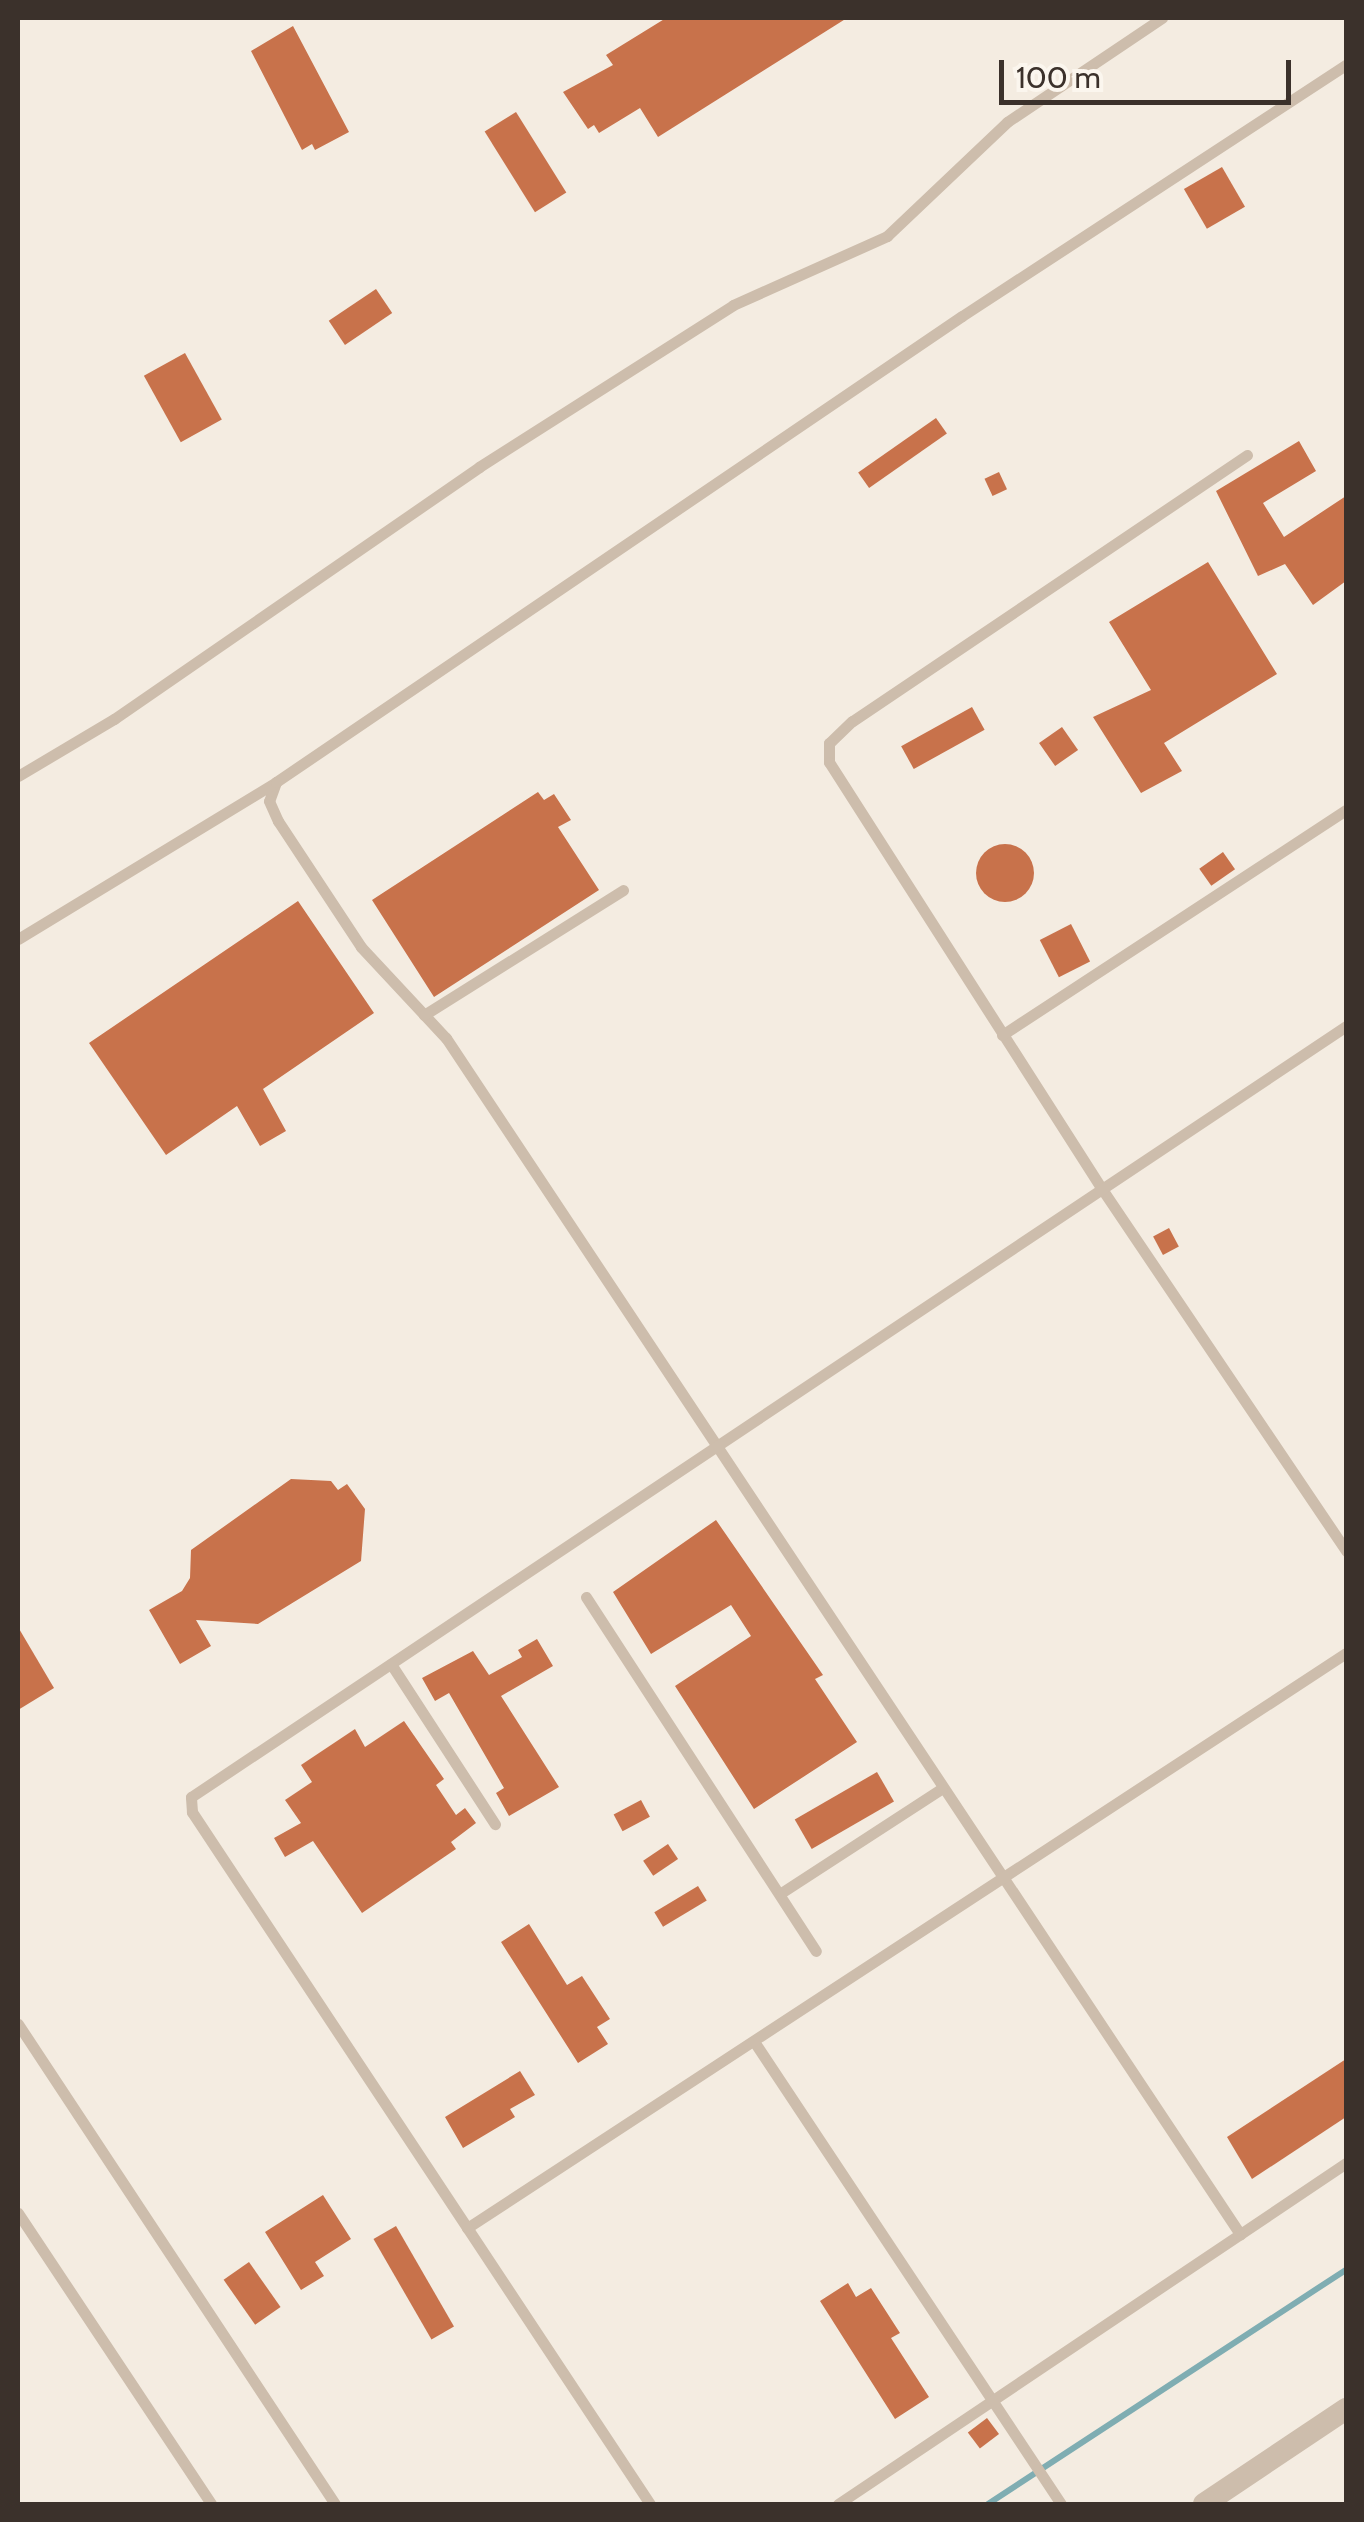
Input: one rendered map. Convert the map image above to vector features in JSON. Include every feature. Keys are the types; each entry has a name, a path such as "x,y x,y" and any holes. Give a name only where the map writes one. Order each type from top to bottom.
{"street":[{"path":"1204,2504 1346,2409"}],"lane":[{"path":"18,776 114,719 479,466 732,305 887,236 1007,122 1162,18"},
{"path":"18,939 276,782 978,305 1346,65"},
{"path":"1247,455 829,743 829,762 857,812 1102,1190 1346,1551"},
{"path":"276,782 270,801 278,821 360,948 424,1015 717,1443 1000,1880 1240,2234"},
{"path":"1002,1035 1346,810"},
{"path":"424,1015 623,890"},
{"path":"650,2504 192,1812 191,1797 1346,1026"},
{"path":"586,1598 816,1952"},
{"path":"467,2228 1346,1653"},
{"path":"392,1664 495,1824"},
{"path":"781,1893 942,1789"},
{"path":"18,2024 335,2504"},
{"path":"755,2042 1060,2504"},
{"path":"838,2504 1346,2164"},
{"path":"18,2214 212,2504"}],"building":[{"path":"666,18 847,18 658,137 640,108 599,133 594,125 588,129 563,92 613,65 606,55"},
{"path":"293,26 349,132 315,150 312,144 302,150 251,51"},
{"path":"516,112 566,193 535,212 485,132"},
{"path":"1222,167 1245,207 1207,229 1184,189"},
{"path":"376,289 392,313 345,345 329,321"},
{"path":"185,353 222,419 181,442 144,376"},
{"path":"936,418 947,434 869,488 858,472"},
{"path":"1299,441 1316,471 1263,503 1284,537 1346,496 1346,581 1313,605 1285,564 1258,576 1216,491"},
{"path":"999,472 1007,489 993,496 984,479"},
{"path":"1208,562 1277,674 1164,743 1182,771 1141,793 1093,717 1151,690 1109,622"},
{"path":"972,707 985,730 914,769 901,746"},
{"path":"1062,727 1078,750 1055,766 1039,743"},
{"path":"538,792 544,800 554,794 571,820 558,827 599,890 434,997 372,900"},
{"path":"1005,844 1025,853 1034,873 1025,893 1005,902 985,893 976,873 985,853"},
{"path":"1223,852 1235,869 1211,886 1199,869"},
{"path":"298,901 374,1013 263,1089 286,1131 260,1146 237,1106 166,1155 89,1043"},
{"path":"1071,924 1090,961 1059,977 1040,940"},
{"path":"1169,1228 1179,1247 1163,1255 1153,1236"},
{"path":"291,1479 331,1481 338,1490 347,1484 365,1509 361,1561 258,1624 196,1620 211,1646 180,1664 149,1610 182,1591 190,1578 191,1550"},
{"path":"716,1520 823,1675 815,1679 857,1742 754,1809 675,1686 751,1636 731,1605 651,1654 613,1592"},
{"path":"18,1627 54,1688 18,1710"},
{"path":"537,1639 553,1666 501,1696 559,1787 509,1816 496,1793 504,1788 449,1693 435,1701 422,1678 473,1651 489,1675 522,1657 518,1650"},
{"path":"404,1721 444,1779 436,1785 456,1815 465,1808 476,1823 451,1842 456,1849 362,1913 313,1841 285,1857 274,1838 301,1823 285,1800 312,1782 301,1765 355,1729 365,1747"},
{"path":"877,1772 894,1801 812,1849 795,1820"},
{"path":"641,1800 650,1817 623,1831 614,1815"},
{"path":"668,1844 678,1859 653,1876 643,1861"},
{"path":"698,1886 707,1901 663,1927 654,1912"},
{"path":"529,1924 567,1985 582,1976 610,2019 597,2027 608,2044 578,2063 501,1942"},
{"path":"1346,2059 1346,2117 1252,2179 1227,2137"},
{"path":"520,2071 535,2095 510,2109 515,2117 463,2148 445,2117"},
{"path":"323,2195 351,2239 315,2262 324,2276 301,2290 265,2232"},
{"path":"396,2226 454,2326 431,2339 373,2239"},
{"path":"249,2262 281,2307 255,2325 224,2280"},
{"path":"848,2283 856,2297 871,2288 900,2333 891,2338 929,2397 895,2419 820,2301"},
{"path":"987,2418 999,2434 980,2448 968,2432"}],"waterway":[{"path":"988,2504 1346,2270"}]}
